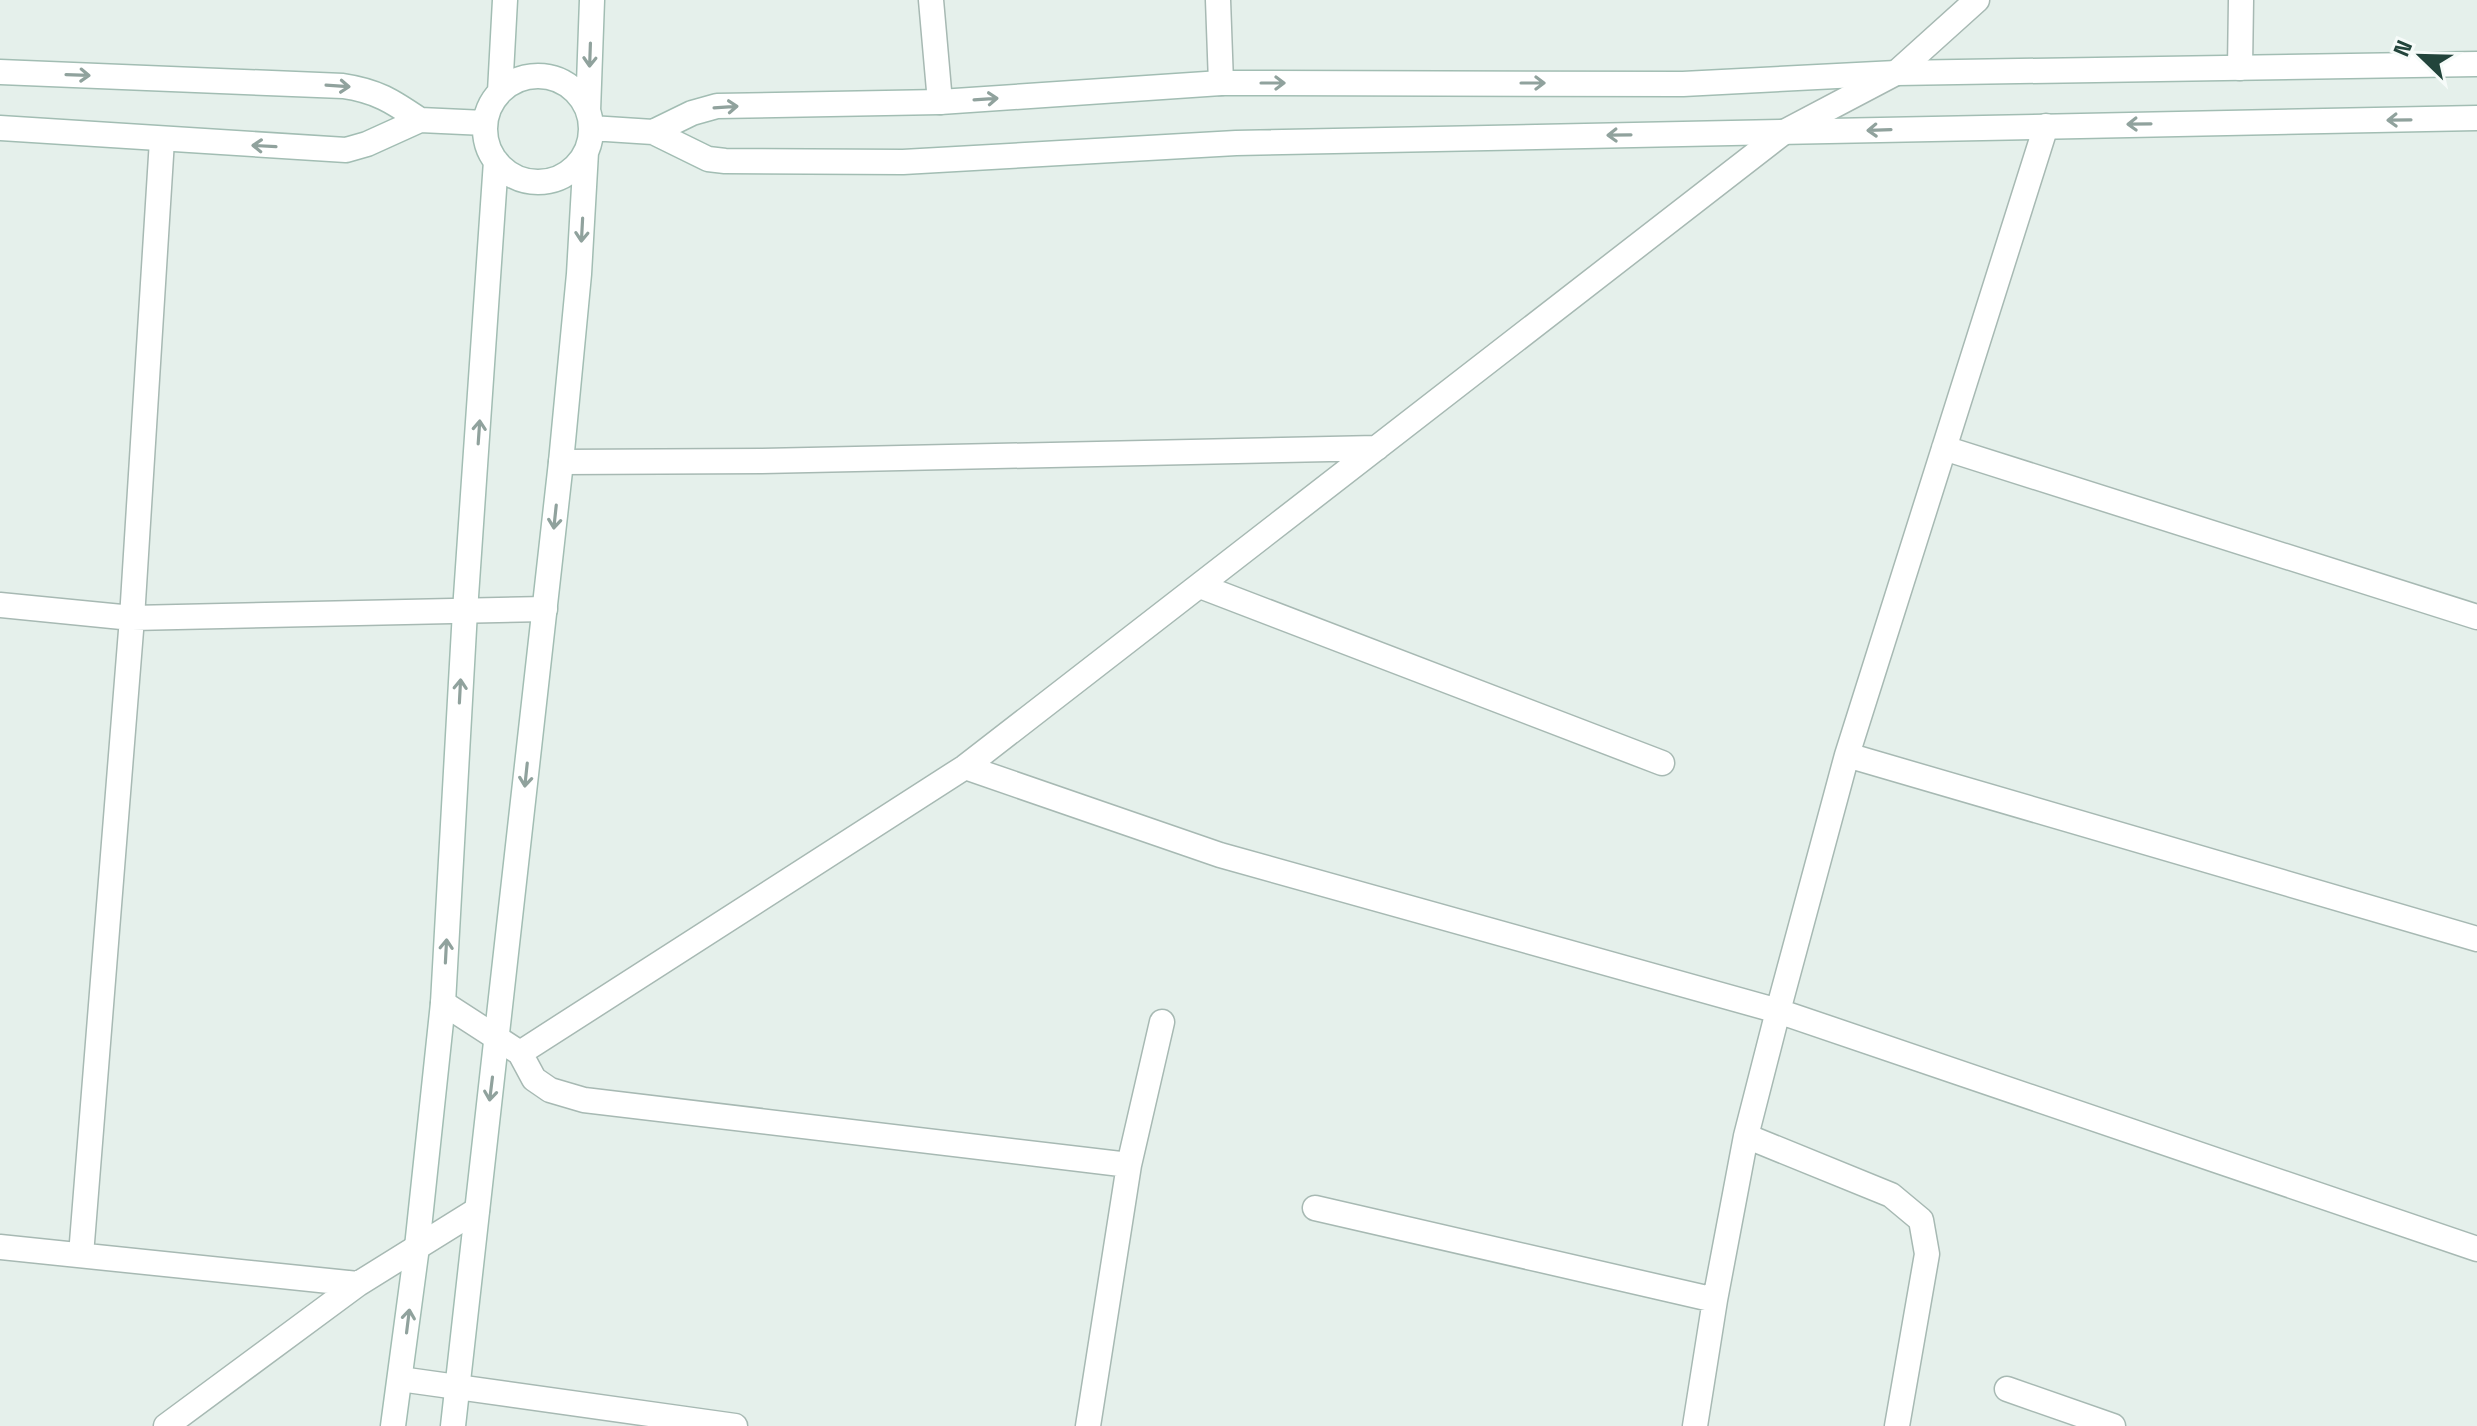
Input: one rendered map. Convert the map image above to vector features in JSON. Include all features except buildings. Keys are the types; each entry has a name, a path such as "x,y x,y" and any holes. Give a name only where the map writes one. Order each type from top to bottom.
{"street":[{"path":"500,92 505,0"},
{"path":"453,1426 561,462 590,119 592,0"},
{"path":"931,0 940,102"},
{"path":"1218,0 1221,83"},
{"path":"520,1053 965,767 1784,132 1896,73 1977,0"},
{"path":"2240,68 2241,0"},
{"path":"653,132 692,113 717,106 940,102 1221,83 1683,84 1896,73 2477,64"},
{"path":"0,72 343,86 370,90 388,98 420,120"},
{"path":"586,152 575,167 560,177 544,182 517,177 496,161 490,150 485,123 490,106 500,92 515,81 532,76 550,77 566,83 580,95 590,119"},
{"path":"590,119 653,132 708,159 903,162 1236,143 2477,118"},
{"path":"0,128 346,150 420,120 485,123"},
{"path":"1695,1426 1746,1136 1847,755 2046,126"},
{"path":"81,1255 132,618 162,140"},
{"path":"393,1426 417,1247 443,1003 465,611 496,161"},
{"path":"561,462 762,461 1377,448"},
{"path":"1944,448 2477,617"},
{"path":"1200,586 1662,763"},
{"path":"0,605 132,618 545,609"},
{"path":"1847,755 2477,939"},
{"path":"965,767 1220,855 1778,1011 2477,1249"},
{"path":"443,1003 520,1053 534,1079 542,1085 584,1100 1129,1165"},
{"path":"1088,1426 1129,1165 1162,1022"},
{"path":"1746,1136 1891,1195 1921,1220 1927,1254 1897,1426"},
{"path":"1315,1208 1715,1300"},
{"path":"176,1423 358,1284 477,1210"},
{"path":"0,1247 358,1284"},
{"path":"400,1379 735,1426"},
{"path":"2007,1389 2113,1426"}]}
